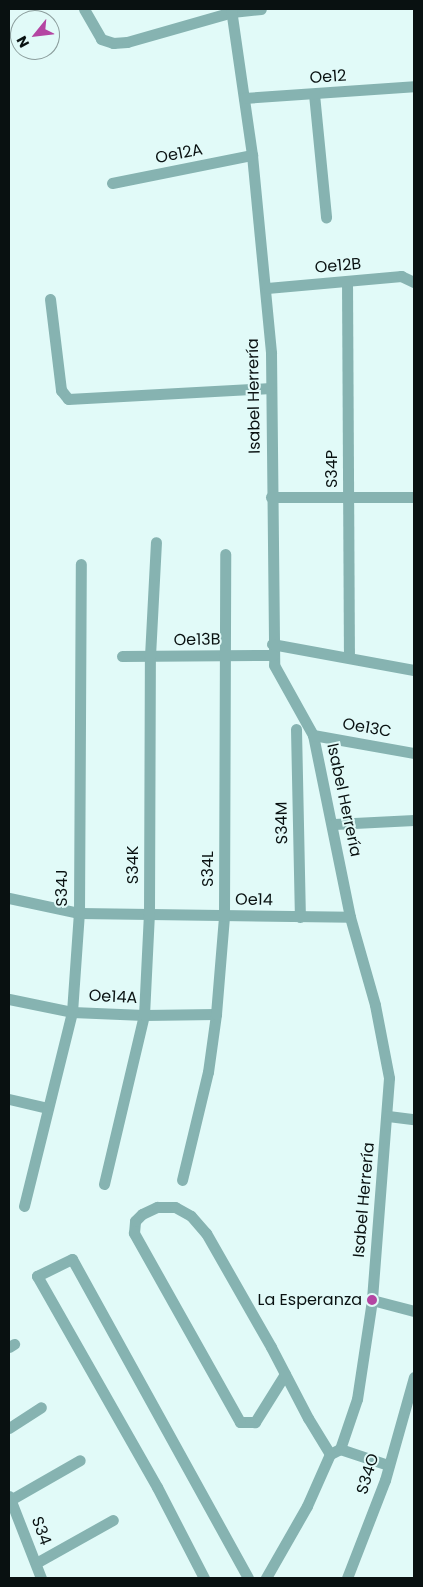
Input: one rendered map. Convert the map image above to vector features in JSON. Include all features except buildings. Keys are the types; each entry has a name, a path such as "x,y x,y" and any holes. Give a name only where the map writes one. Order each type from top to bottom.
{"street":[{"path":"84,9 101,40 112,44 127,42 231,10 261,9"},
{"name":"Isabel Herrería","path":"231,10 252,155 267,288 271,388 272,649 283,686 314,735 334,824 350,917 384,1044 389,1078 388,1116 372,1300 362,1376 340,1449"},
{"name":"Oe12","path":"244,98 414,86"},
{"path":"314,94 326,217"},
{"name":"Oe12A","path":"112,183 252,155"},
{"name":"Oe12B","path":"267,288 401,276 413,280"},
{"name":"S34P","path":"348,281 349,656"},
{"path":"50,299 61,390 68,399 271,388"},
{"path":"271,497 414,497"},
{"name":"S34K","path":"104,1184 144,1015 149,914 150,656 156,542"},
{"name":"S34L","path":"182,1180 208,1072 216,1014 224,916 224,554"},
{"name":"S34J","path":"24,1206 72,1012 78,913 81,564"},
{"name":"Oe13B","path":"122,656 224,656 272,649 349,656 414,670"},
{"name":"S34M","path":"296,729 300,917"},
{"name":"Oe13C","path":"314,735 414,753"},
{"path":"334,824 414,820"},
{"name":"Oe14","path":"9,898 78,913 350,917"},
{"name":"Oe14A","path":"9,999 72,1012 144,1015 216,1014"},
{"path":"9,1099 47,1108"},
{"path":"388,1116 414,1120"},
{"path":"285,1374 255,1422 240,1422 134,1233 133,1227 142,1214 166,1206 184,1212 197,1222 285,1374 330,1454"},
{"path":"204,1578 157,1487 37,1276 72,1259 248,1578"},
{"path":"372,1300 414,1311"},
{"name":"S34O","path":"347,1578 388,1465 414,1377"},
{"path":"9,1428 41,1407"},
{"path":"266,1578 307,1506 330,1454 340,1449 388,1465"},
{"path":"10,1497 80,1460"},
{"name":"S34","path":"10,1497 41,1578"},
{"path":"36,1563 113,1520"}],"place":[{"name":"La Esperanza","path":"372,1300"}]}
